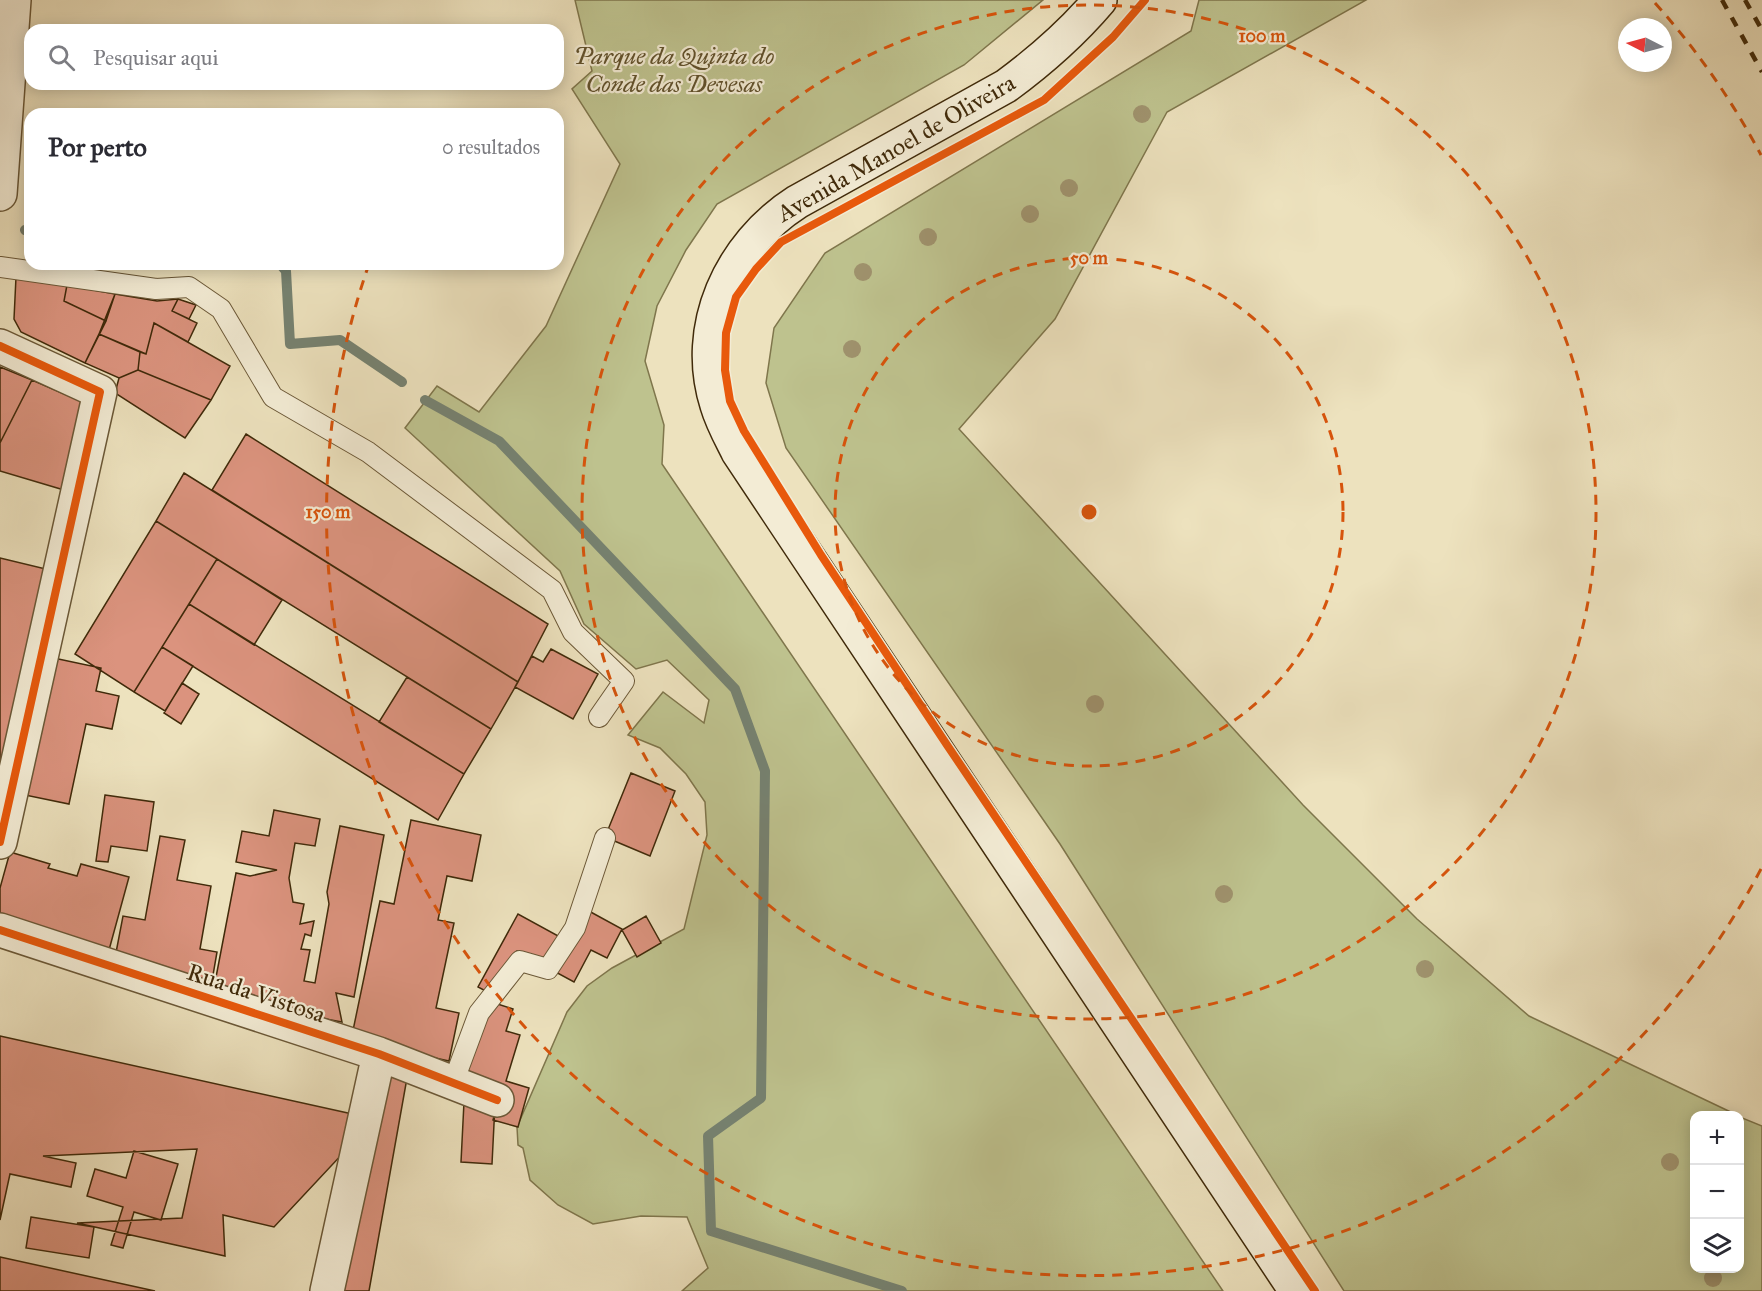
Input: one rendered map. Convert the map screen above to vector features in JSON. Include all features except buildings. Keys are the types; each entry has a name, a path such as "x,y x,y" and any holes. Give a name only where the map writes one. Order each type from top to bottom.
{"main road":[{"name":"Avenida Manoel de Oliveira","path":"1100,0 1075,28 1006,86 797,202 762,229 735,264 717,304 711,325 712,382 725,427 738,452 1296,1291"},
{"path":"0,194 9,7"},
{"path":"0,346 100,392 0,842"},
{"name":"Rua da Vistosa","path":"0,930 379,1054 497,1100"},
{"path":"327,1291 379,1054"}],"lane":[{"path":"0,267 156,289 189,287 221,309 273,397 368,452 552,590 573,632 624,681 599,717"},
{"path":"453,1083 479,1013 520,961 548,969 575,928 605,838"}],"green space":[{"name":"Parque da Quinta do Conde das Devesas","path":"575,0 1043,0 964,65 717,204 686,250 657,306 645,361 664,425 662,464 1223,1291 682,1291 708,1268 687,1217 641,1216 593,1224 558,1205 530,1180 523,1148 518,1145 517,1127 567,1012 587,986 612,968 684,929 707,835 705,802 686,774 660,748 628,735 663,692 704,723 709,700 667,660 636,669 584,624 560,571 405,428 437,386 479,412 546,326 620,164 572,89 592,71"},
{"path":"1199,0 1366,0 1167,112 1055,319 959,429 1303,805 1417,919 1529,1016 1729,1111 1690,1111 1690,1273 1744,1273 1744,1119 1762,1126 1762,1291 1344,1291 1060,844 786,448 766,383 774,328 825,253 1191,31"}],"waterway":[{"path":"285,270 290,344 340,340 402,382"},
{"path":"425,400 499,441 735,689 765,771 761,1098 708,1136 711,1231 902,1291"}],"railway":[{"path":"1722,0 1762,72"},
{"path":"1745,0 1762,30"}],"cycle path":[{"path":"1145,0 1113,37 1044,100 781,242 756,269 736,297 726,333 725,370 730,401 744,431 821,555 1315,1291"},
{"path":"0,346 100,392 0,842"},
{"path":"0,930 379,1054 497,1100"}]}
